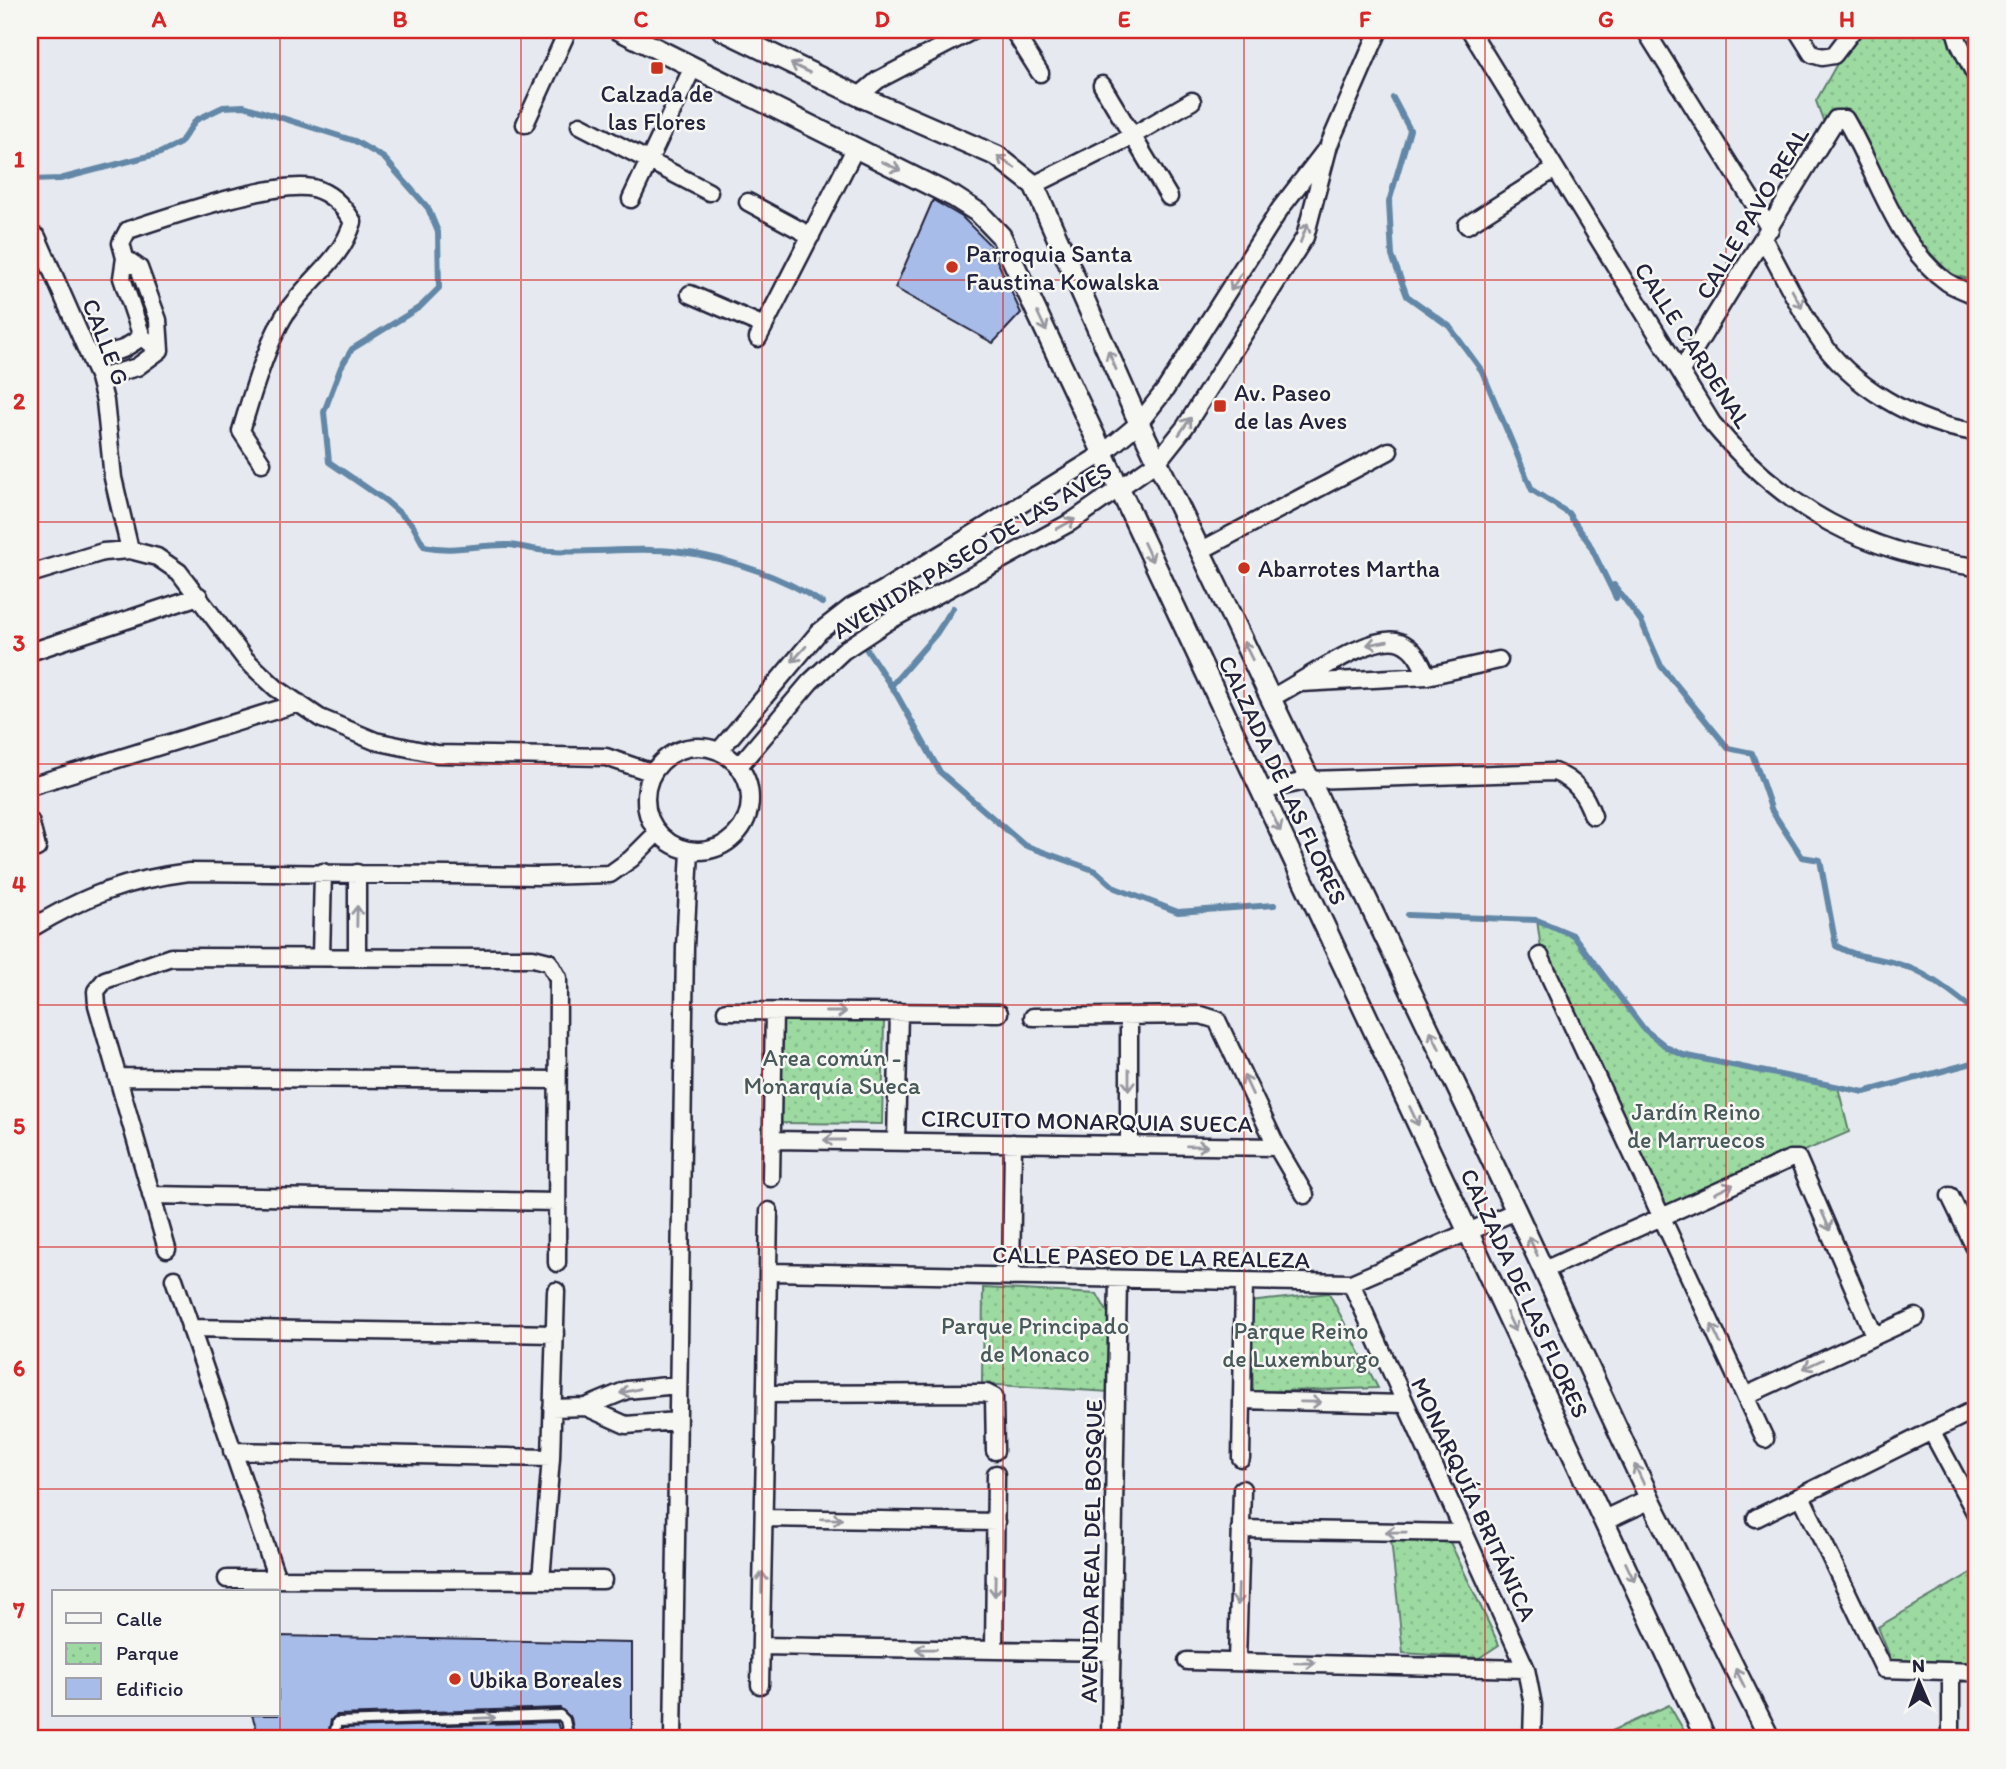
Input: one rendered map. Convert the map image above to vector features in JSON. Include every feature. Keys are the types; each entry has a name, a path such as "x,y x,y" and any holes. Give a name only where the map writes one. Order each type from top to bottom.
{"street":[{"path":"525,124 568,30"},
{"path":"859,96 878,80 974,30"},
{"path":"1013,30 1041,73"},
{"name":"AVENIDA PASEO DE LAS AVES","path":"739,766 810,682 843,651 897,618 1071,522 1158,461 1185,427 1305,237 1329,145 1379,30"},
{"name":"CALLE CARDENAL","path":"1470,30 1712,423 1735,450 1770,483 1805,508 1870,544 1917,558 1976,567"},
{"path":"1645,30 1767,234 1817,336 1851,374 1900,408 1956,429 1976,432"},
{"path":"1797,30 1812,54 1822,57 1834,55 1853,30"},
{"path":"1955,30 1976,76"},
{"name":"CALZADA DE LAS FLORES","path":"727,31 859,96 997,156 1034,185 1139,423 1517,1211 1650,1499 1770,1739"},
{"name":"CALZADA DE LAS FLORES","path":"629,32 693,67 954,197 979,213 1001,236 1706,1739"},
{"path":"631,200 693,67"},
{"path":"1102,85 1169,197"},
{"path":"1034,185 1132,136 1192,101"},
{"name":"CALLE PAVO REAL","path":"1681,371 1836,119 1841,118 1849,127 1902,228 1922,258 1947,282 1976,296"},
{"path":"580,124 709,192"},
{"name":"AVENIDA PASEO DE LAS AVES","path":"719,751 819,632 851,607 883,590 1102,454 1139,423 1165,390 1280,209 1329,145"},
{"path":"690,294 761,332 855,149"},
{"path":"1467,225 1555,169"},
{"path":"160,350 142,337 122,278 125,258 121,243 128,230 251,195 314,188 342,204 353,222 346,245 286,314 249,405 241,431 262,463"},
{"path":"748,202 811,236"},
{"name":"CALLE G","path":"37,237 99,378 113,478 131,550"},
{"path":"125,258 139,268 158,320 160,350"},
{"path":"92,358 123,349 142,337"},
{"path":"99,378 137,367 160,350"},
{"path":"1200,551 1389,451"},
{"path":"30,574 103,552 131,550 158,557 179,572 245,659 320,718 375,741 437,754 606,757 653,773"},
{"path":"883,590 897,618"},
{"path":"30,652 199,596"},
{"path":"1271,698 1360,647 1380,641 1399,642 1413,650 1427,676"},
{"path":"1301,683 1427,676 1499,660"},
{"path":"30,786 299,703"},
{"path":"707,747 719,751 739,766 750,789 751,802 744,825 727,844 715,849 690,851 667,841 657,832 651,822 646,797 653,773 660,763 682,750 707,747"},
{"path":"1261,791 1310,780 1554,772 1567,777 1580,787 1593,816"},
{"path":"30,821 37,848"},
{"path":"30,929 101,891 143,878 189,872 539,876 610,874 631,859 657,832"},
{"path":"673,1739 685,947 690,851"},
{"path":"321,957 323,872"},
{"path":"356,958 358,873"},
{"path":"1540,956 1765,1439"},
{"path":"167,1249 97,1005 96,991 105,980 171,957 533,958 549,962 558,978 557,1263"},
{"path":"726,1012 999,1013"},
{"path":"771,1178 774,1012"},
{"name":"CIRCUITO MONARQUIA SUECA","path":"896,1140 899,1012"},
{"path":"1033,1017 1201,1015 1217,1020 1277,1147 1305,1195"},
{"path":"1129,1016 1129,1144"},
{"path":"117,1077 557,1080"},
{"name":"CIRCUITO MONARQUIA SUECA","path":"772,1140 1277,1147"},
{"path":"1011,1277 1013,1143"},
{"path":"1544,1270 1790,1159 1798,1159 1874,1335"},
{"path":"151,1195 557,1202"},
{"path":"1950,1196 1969,1217 1976,1250"},
{"name":"CALLE PASEO DE LA REALEZA","path":"769,1272 1350,1283 1469,1234 1517,1211"},
{"path":"760,1685 769,1212"},
{"path":"174,1279 277,1579"},
{"name":"AVENIDA REAL DEL BOSQUE","path":"1110,1739 1118,1279"},
{"path":"1241,1458 1244,1281"},
{"name":"MONARQUÍA BRITÁNICA","path":"1350,1283 1526,1669 1532,1705 1532,1739"},
{"path":"541,1580 551,1458 556,1291"},
{"path":"1745,1396 1916,1317"},
{"path":"190,1328 555,1334"},
{"path":"552,1408 586,1407 627,1390 677,1385"},
{"path":"766,1394 986,1393 994,1396 995,1451"},
{"path":"1242,1400 1405,1404"},
{"path":"586,1407 626,1425 677,1421"},
{"path":"1756,1518 1976,1409"},
{"path":"1932,1432 1976,1514"},
{"path":"232,1451 551,1458"},
{"path":"994,1650 996,1474"},
{"path":"1237,1661 1242,1489"},
{"path":"1802,1497 1884,1669 1976,1672"},
{"path":"1605,1520 1650,1499"},
{"path":"764,1518 996,1521"},
{"path":"1240,1529 1464,1533"},
{"path":"228,1579 603,1580"},
{"path":"761,1646 1112,1652"},
{"path":"1187,1661 1526,1669"},
{"path":"1951,1671 1951,1739"}],"lane":[{"path":"333,1739 337,1722 560,1715 565,1720 569,1739"}],"green space":[{"path":"1856,30 1950,30 1976,84 1976,281 1950,274 1905,226 1842,115 1827,131 1816,101"},
{"name":"Jardín Reino de Marruecos","path":"1537,920 1573,935 1644,1029 1668,1048 1698,1058 1838,1087 1849,1132 1664,1211 1542,956"},
{"name":"Area común - Monarquía Sueca","path":"783,1018 884,1019 882,1124 780,1123"},
{"name":"Parque Principado de Monaco","path":"983,1288 1097,1294 1108,1313 1110,1392 982,1384"},
{"name":"Parque Reino de Luxemburgo","path":"1329,1293 1378,1388 1253,1392 1250,1302"},
{"path":"1391,1539 1449,1540 1499,1645 1479,1658 1403,1653"},
{"path":"1976,1570 1976,1664 1892,1662 1878,1627"},
{"path":"1669,1705 1689,1739 1612,1739 1612,1731"}],"building":[{"name":"Parroquia Santa Faustina Kowalska","path":"933,200 962,217 990,245 1021,313 993,343 895,288"},
{"name":"Ubika Boreales","path":"280,1636 632,1643 632,1739 575,1739 571,1718 560,1708 337,1715 331,1720 327,1739 260,1739 252,1716 280,1716"},
{"path":"557,1722 562,1739 340,1739 342,1728"}],"waterway":[{"path":"1356,30 1358,34"},
{"path":"1393,98 1410,130 1389,202 1392,256 1407,296 1449,326 1482,371 1532,490 1568,513 1589,543 1616,598 1614,585 1641,621 1661,666 1728,748 1752,753 1772,811 1802,857 1820,860 1836,946 1920,973 1976,1012"},
{"path":"30,180 60,179 160,153 180,143 196,120 223,107 244,106 355,141 384,158 428,208 438,232 439,288 420,307 352,349 341,367 324,412 329,462 386,501 412,524 424,546 445,549 509,545 545,551 652,550 695,554 763,573 805,592 822,603"},
{"path":"891,686 936,634 953,608"},
{"path":"863,644 897,695 940,772 1024,845 1096,871 1115,888 1178,912 1274,905"},
{"path":"1408,915 1537,920 1573,935 1644,1029 1668,1048 1683,1055 1864,1092 1976,1062"}],"place":[{"name":"Calzada de las Flores","path":"657,68"},
{"name":"Parroquia Santa Faustina Kowalska","path":"952,267"},
{"name":"Av. Paseo de las Aves","path":"1220,406"},
{"name":"Abarrotes Martha","path":"1244,568"},
{"name":"Ubika Boreales","path":"455,1679"}]}
